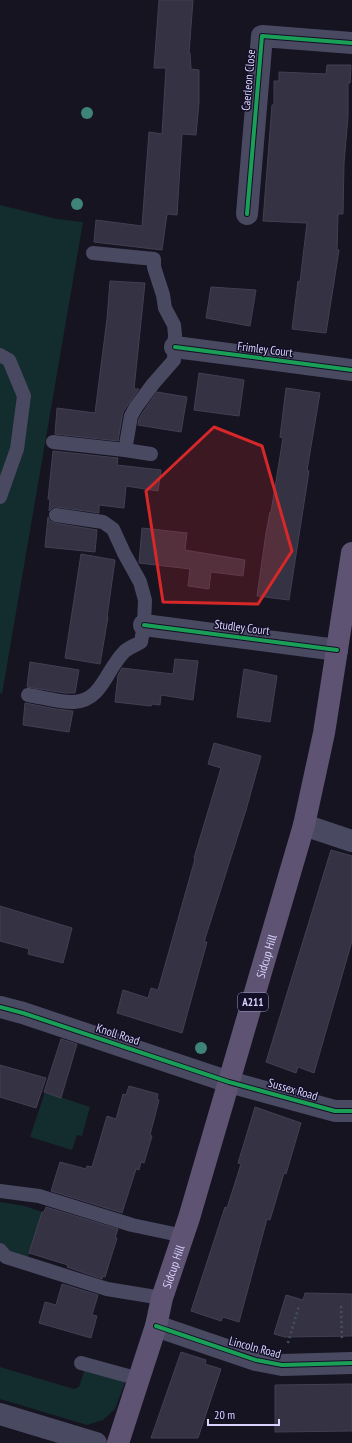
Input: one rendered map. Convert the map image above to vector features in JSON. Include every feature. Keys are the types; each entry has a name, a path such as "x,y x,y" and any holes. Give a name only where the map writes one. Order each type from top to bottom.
{"main road":[{"name":"Sidcup Hill","path":"118,1443 156,1326 162,1298 184,1236 304,825 324,733 352,553"}],"street":[{"name":"Caerleon Close","path":"247,214 262,36 352,43"},
{"name":"Frimley Court","path":"175,347 352,370"},
{"name":"Studley Court","path":"144,625 337,650"},
{"path":"304,825 352,841"},
{"name":"Knoll Road","path":"0,1007 23,1013 229,1082"},
{"name":"Sussex Road","path":"229,1082 335,1111 352,1111"},
{"name":"Lincoln Road","path":"156,1326 256,1360 286,1365 348,1363"},
{"path":"0,1414 96,1443"}],"lane":[{"path":"93,253 154,259 154,267 163,295 165,308 174,325 174,360 144,395 131,416 125,450"},
{"path":"0,355 9,360 24,396 17,449 0,497"},
{"path":"53,442 151,454"},
{"path":"28,695 73,702 87,700 99,690 110,671 126,651 141,642 144,625 145,600 140,582 113,529 103,522 56,515"},
{"path":"0,1190 39,1196 132,1225 184,1236"},
{"path":"0,1250 6,1257 107,1289 162,1298"},
{"path":"81,1363 139,1379"}],"path":[{"path":"286,1365 289,1337 299,1306"},
{"path":"341,1306 348,1363"}],"highlighted area":[{"path":"214,427 262,446 292,551 258,604 163,602 146,491"}],"green space":[{"path":"0,205 57,219 83,222 2,694 0,693"},
{"path":"45,1092 90,1107 82,1136 77,1135 72,1150 30,1137"},
{"path":"0,1202 25,1206 42,1212 28,1257 7,1250 0,1242"},
{"path":"0,1367 74,1389 79,1387 85,1368 126,1380 115,1409 103,1420 87,1425 0,1399"}],"building":[{"path":"159,0 193,0 189,53 191,69 199,70 199,102 196,135 182,134 177,215 167,214 162,250 94,242 96,220 142,226 149,132 162,134 166,68 154,68"},
{"path":"327,65 351,65 350,83 348,83 348,116 344,163 343,214 338,214 337,250 339,250 326,333 292,329 298,281 300,282 307,223 263,221 272,105 274,105 274,81 279,81 279,72 326,74"},
{"path":"110,281 145,283 134,389 139,389 123,412 118,441 55,434 57,408 95,413 107,319"},
{"path":"211,287 256,290 250,326 206,318"},
{"path":"199,373 244,380 239,416 194,410"},
{"path":"286,388 320,393 307,470 309,471 289,600 257,596 266,533 271,512 283,438 280,437"},
{"path":"157,392 187,397 181,432 138,425 139,419 143,412"},
{"path":"53,451 118,458 117,465 161,470 158,491 126,486 124,508 99,505 99,513 57,507 53,507 49,511 50,499 48,499"},
{"path":"48,517 50,521 55,523 97,530 95,552 45,547"},
{"path":"142,528 187,533 185,550 245,560 243,576 211,572 209,589 188,586 190,569 139,563"},
{"path":"81,554 115,560 108,617 100,664 65,658"},
{"path":"175,659 198,661 193,700 161,695 160,705 152,704 151,706 115,702 118,675 122,668 173,674"},
{"path":"30,662 79,670 75,693 65,693 27,687"},
{"path":"244,669 277,676 270,722 237,717"},
{"path":"25,703 73,711 69,732 23,725"},
{"path":"214,743 261,756 246,810 204,942 207,942 182,1033 117,1013 123,990 148,998 151,988 158,990 195,859 194,858 221,768 208,764"},
{"path":"331,850 352,856 352,941 314,1073 298,1067 296,1073 266,1062"},
{"path":"0,906 72,928 63,963 28,954 29,949 0,941"},
{"path":"61,1039 77,1044 61,1098 44,1092"},
{"path":"0,1065 46,1078 36,1108 0,1097"},
{"path":"129,1086 158,1094 157,1099 159,1100 150,1135 152,1136 144,1163 141,1162 139,1170 136,1169 122,1213 51,1191 60,1162 86,1169 87,1166 92,1167 107,1116 116,1119 123,1094 126,1095"},
{"path":"255,1107 301,1123 286,1174 284,1173 270,1220 267,1219 239,1322 223,1317 221,1321 191,1311 225,1207 227,1208 241,1164 238,1163"},
{"path":"46,1207 118,1229 115,1238 117,1238 105,1277 103,1276 102,1279 67,1267 68,1265 29,1253 42,1212 44,1212"},
{"path":"62,1284 98,1295 92,1315 97,1316 91,1338 39,1323 45,1302 56,1305"},
{"path":"305,1293 352,1294 352,1336 285,1337 274,1334 286,1295 303,1300"},
{"path":"181,1352 206,1360 205,1364 221,1369 198,1438 151,1438"},
{"path":"352,1384 352,1431 275,1432 275,1385"}],"cycle path":[{"path":"247,214 262,36 352,43"},
{"path":"175,347 352,370"},
{"path":"144,625 337,650"},
{"path":"0,1007 23,1013 229,1082 335,1111 352,1111"},
{"path":"156,1326 256,1360 282,1365 352,1363"}]}
